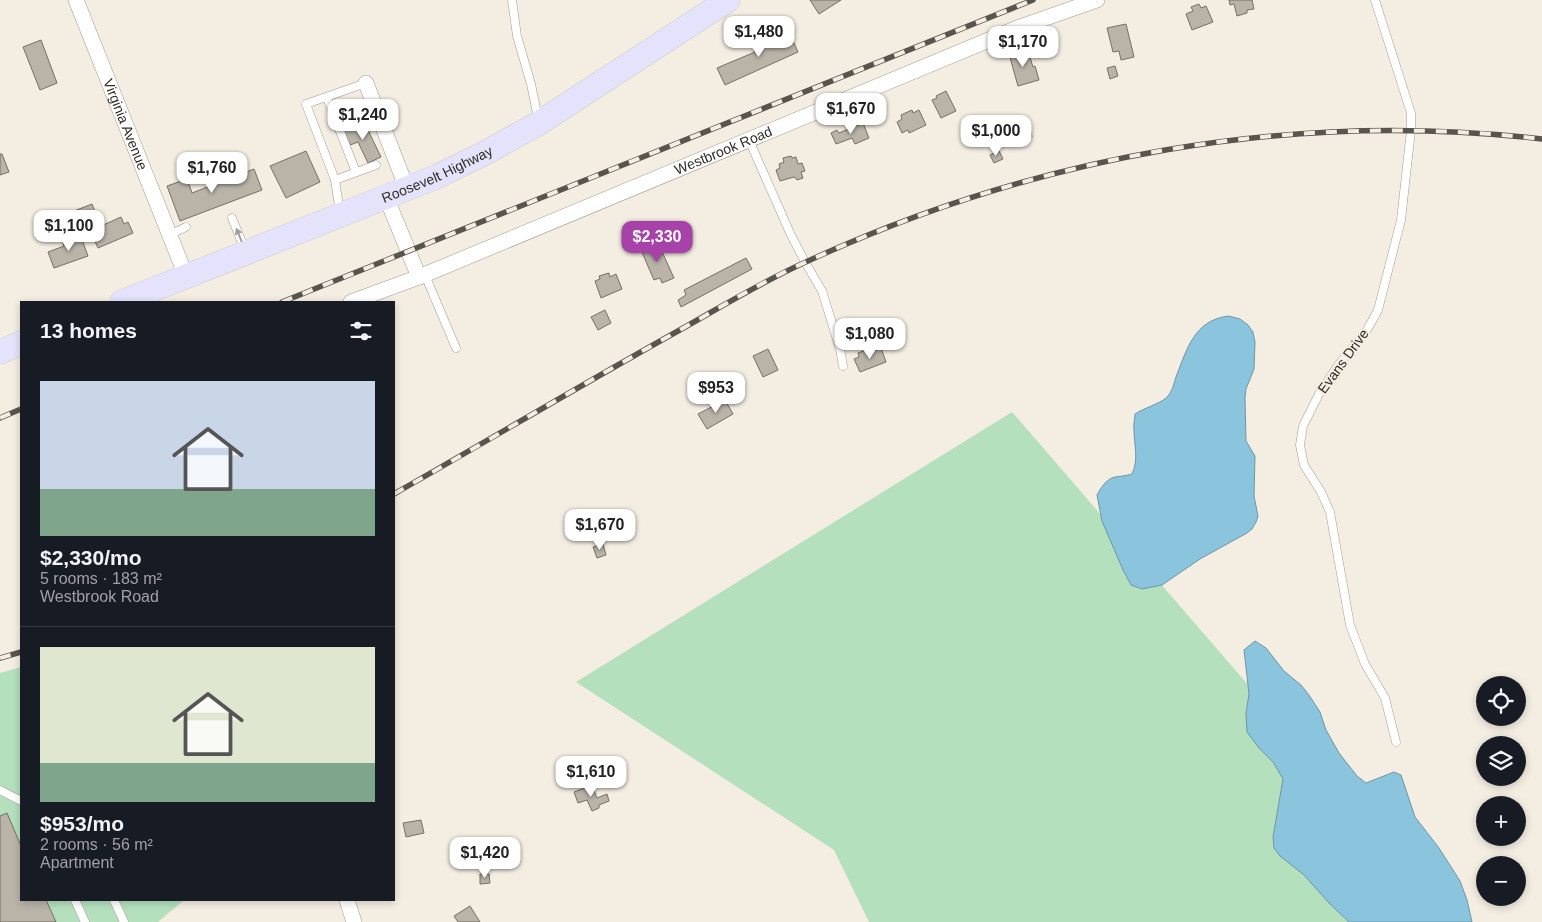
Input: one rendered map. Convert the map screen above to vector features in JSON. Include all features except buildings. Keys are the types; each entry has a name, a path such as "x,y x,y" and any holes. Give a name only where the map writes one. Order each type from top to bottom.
{"main road":[{"name":"Roosevelt Highway","path":"124,301 436,177 485,153 539,123 728,0"},
{"path":"0,352 20,343"}],"street":[{"name":"Virginia Avenue","path":"76,0 186,276"},
{"name":"Westbrook Road","path":"354,301 422,276 1020,27 1097,0"},
{"path":"366,83 375,105 397,193 422,276"},
{"path":"347,901 354,922"}],"lane":[{"path":"512,0 517,36 531,84 539,123"},
{"name":"Evans Drive","path":"1375,0 1411,113 1411,130 1401,220 1378,310 1368,330 1338,364 1319,394 1303,426 1300,445 1304,465 1321,492 1330,512 1350,625 1365,664 1385,698 1396,742"},
{"path":"340,215 335,180 306,104 366,83"},
{"path":"326,98 356,172"},
{"path":"346,116 375,105"},
{"path":"749,140 790,233 822,291 840,349 843,366"},
{"path":"335,180 376,165"},
{"path":"232,218 246,252"},
{"path":"169,235 186,227"},
{"path":"422,276 456,348"},
{"path":"0,790 20,800"},
{"path":"76,901 85,922"},
{"path":"114,901 124,922"}],"green space":[{"path":"1012,412 1269,709 1463,922 869,922 834,850 576,682"},
{"path":"20,667 20,901 183,901 158,922 0,922 0,673"}],"water":[{"path":"1229,316 1240,319 1248,325 1253,332 1255,342 1254,369 1246,389 1245,398 1246,441 1255,456 1254,496 1258,516 1252,529 1247,533 1200,559 1162,585 1142,589 1131,585 1123,570 1102,521 1097,495 1109,480 1132,474 1136,458 1135,414 1168,396 1173,388 1188,346 1200,330 1208,323"},
{"path":"1255,641 1266,648 1284,671 1301,685 1309,695 1320,712 1326,730 1339,753 1357,776 1366,783 1394,772 1401,775 1415,817 1439,848 1460,881 1472,922 1349,922 1304,875 1280,856 1274,848 1273,837 1283,779 1273,762 1247,732 1246,713 1249,694 1244,650"}],"railway":[{"path":"284,301 1033,0"},
{"path":"395,493 742,294 775,277 895,224 984,194 1075,169 1167,150 1260,137 1354,131 1448,132 1542,139"},
{"path":"0,418 20,409"},
{"path":"0,658 20,652"}]}
